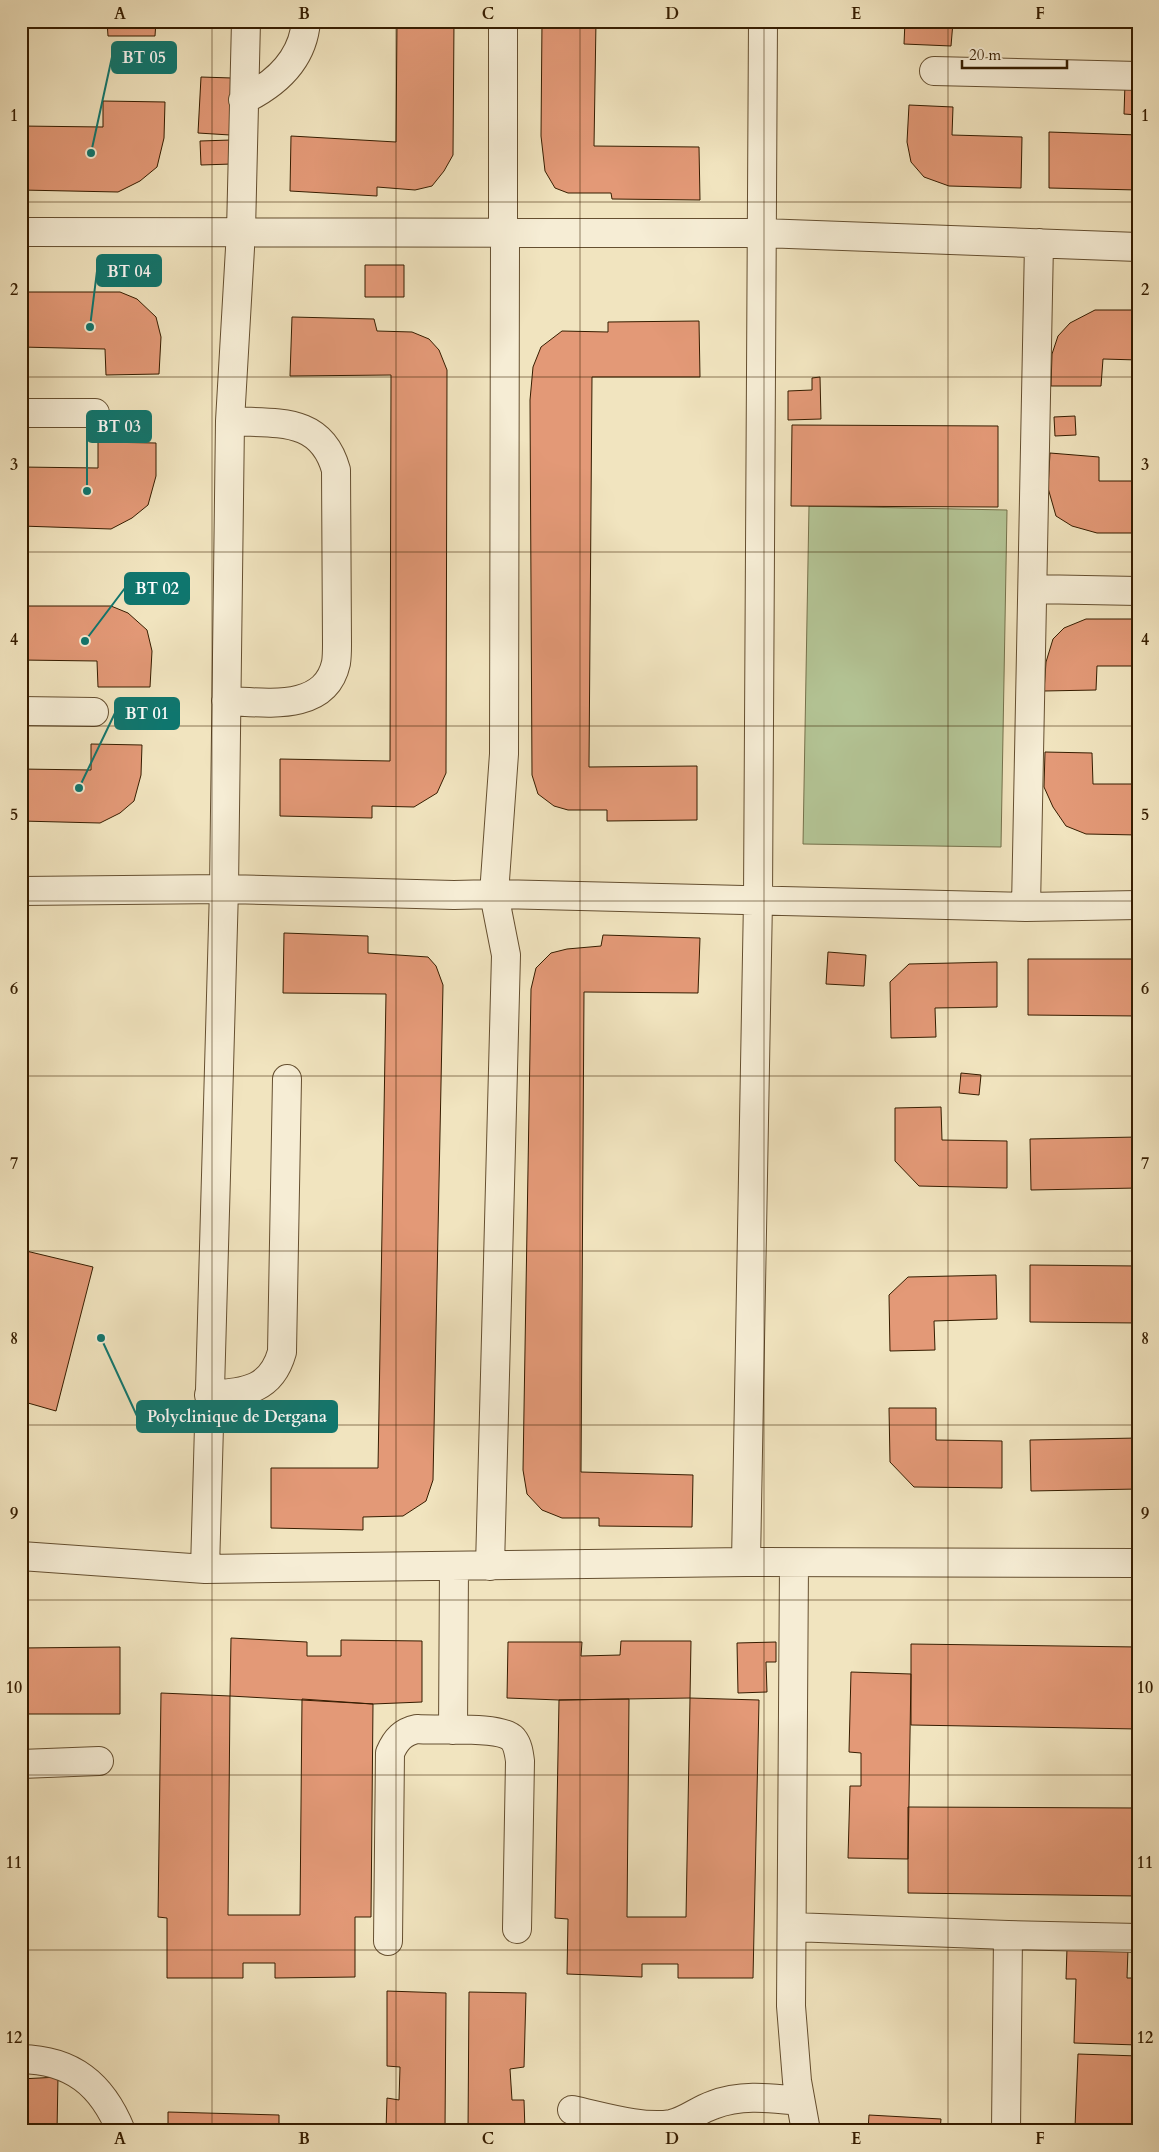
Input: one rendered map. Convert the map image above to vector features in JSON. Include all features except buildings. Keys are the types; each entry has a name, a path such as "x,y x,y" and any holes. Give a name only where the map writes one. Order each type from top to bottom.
{"street":[{"path":"205,1570 224,888 230,421 241,231 246,21"},
{"path":"243,100 279,79 295,58 305,33 306,21"},
{"path":"490,1566 506,955 494,894 504,754 505,245 503,232 502,21"},
{"path":"746,1562 758,900 763,21"},
{"path":"934,71 1138,76"},
{"path":"21,232 762,233 1138,247"},
{"path":"1026,907 1038,243"},
{"path":"21,412 95,413"},
{"path":"226,701 298,702 315,694 329,681 336,664 337,644 336,470 332,455 324,442 312,432 298,426 230,421"},
{"path":"1032,589 1138,591"},
{"path":"21,711 94,712"},
{"path":"21,891 224,888 454,895 494,894 1026,907 1138,906"},
{"path":"209,1395 249,1390 261,1385 271,1376 278,1365 282,1352 287,1079"},
{"path":"21,1556 205,1570 746,1562 1138,1563"},
{"path":"794,1563 791,2006 800,2101 806,2131"},
{"path":"453,1730 454,1566"},
{"path":"388,1941 390,1752 394,1744 408,1731 417,1729 500,1732 513,1739 517,1746 520,1761 517,1929"},
{"path":"21,1764 98,1761"},
{"path":"792,1927 1138,1938"},
{"path":"1006,2131 1008,1935"},
{"path":"21,2059 54,2063 70,2069 84,2078 98,2091 112,2110 121,2131"},
{"path":"572,2110 621,2120 659,2125 683,2120 711,2105 729,2099 748,2097 800,2101"}],"green space":[{"path":"809,506 1007,510 1001,847 803,844"}],"place":[{"name":"BT 05","path":"91,153"},
{"name":"BT 04","path":"90,327"},
{"name":"BT 03","path":"87,491"},
{"name":"BT 02","path":"85,641"},
{"name":"BT 01","path":"79,788"},
{"name":"Polyclinique de Dergana","path":"101,1338"}]}
